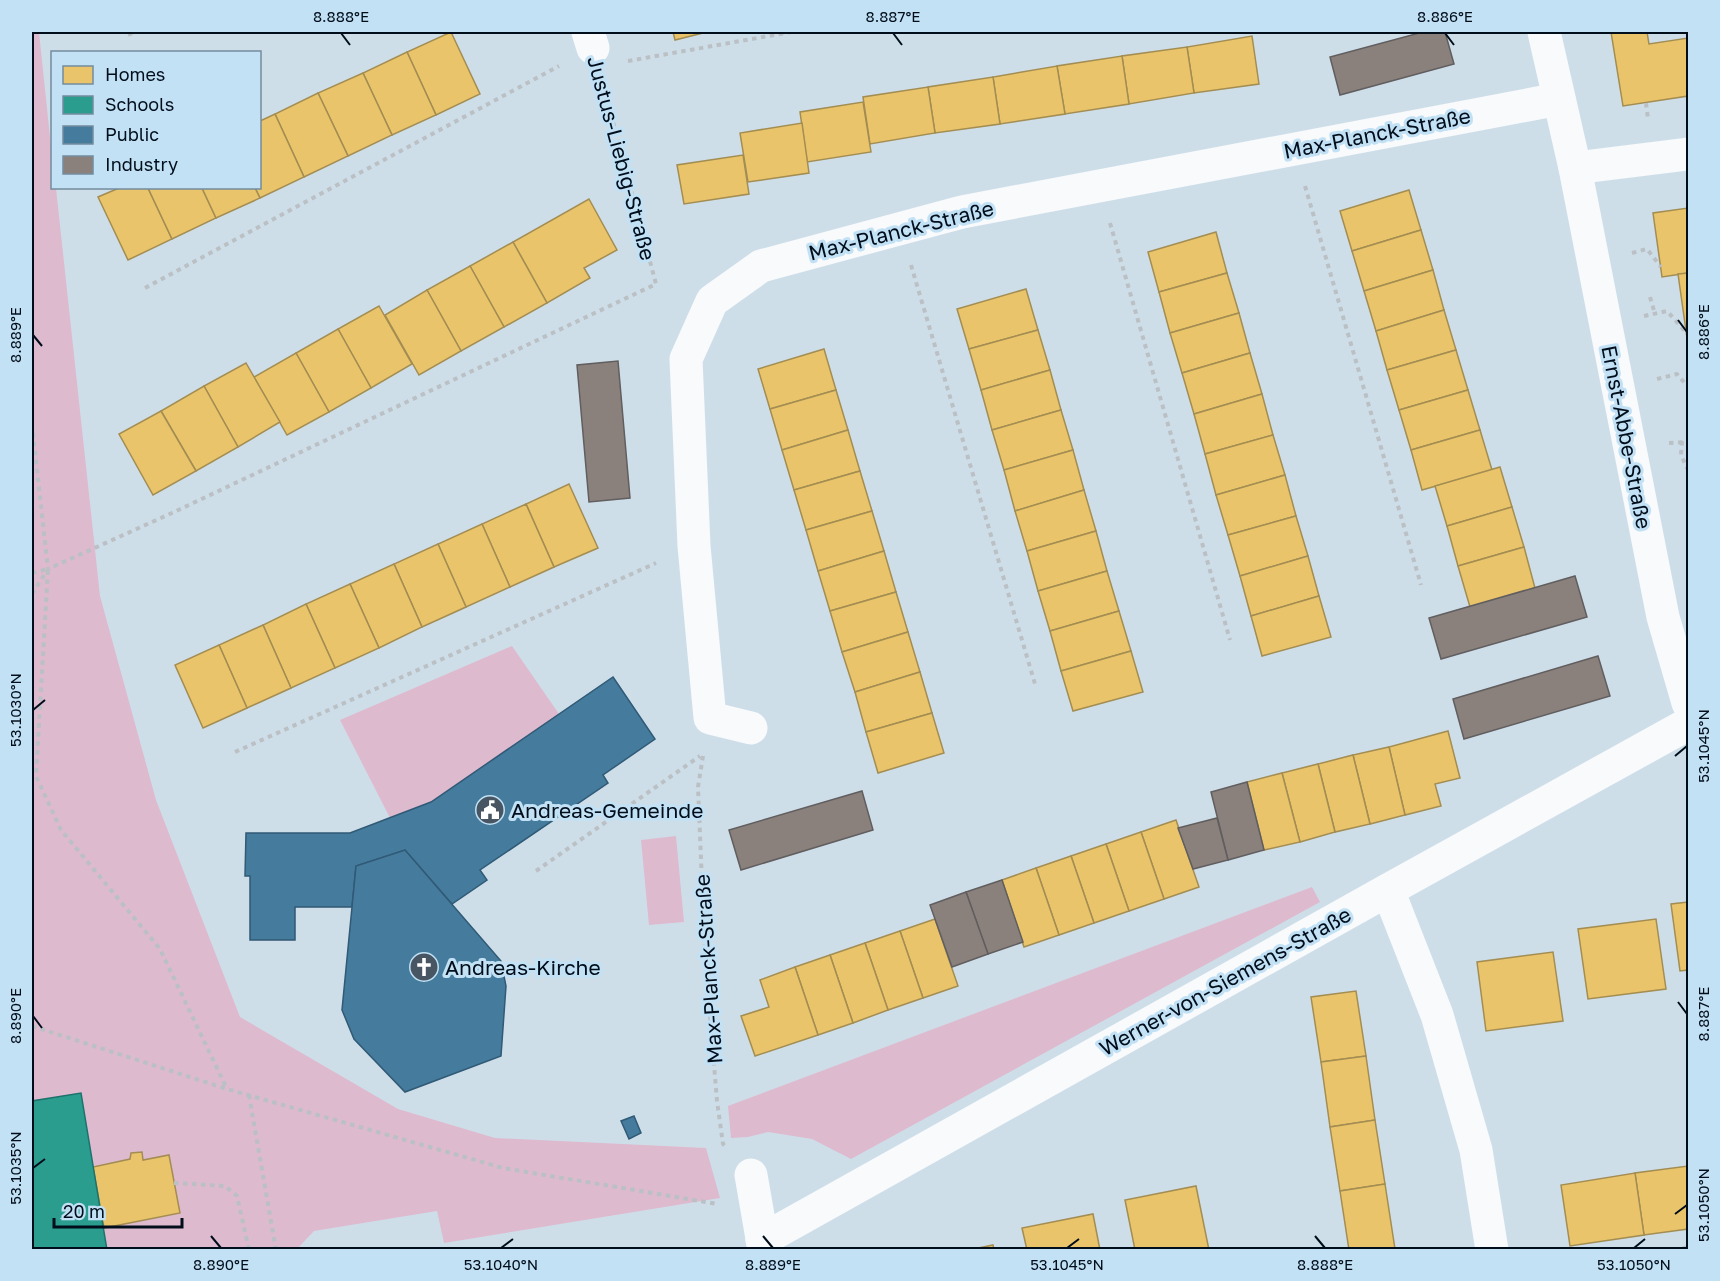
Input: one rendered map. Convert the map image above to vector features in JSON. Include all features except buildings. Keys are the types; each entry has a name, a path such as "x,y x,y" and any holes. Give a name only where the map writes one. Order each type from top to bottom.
{"street":[{"name":"Ernst-Abbe-Straße","path":"1544,32 1575,168 1663,617 1689,703"},
{"name":"Max-Planck-Straße","path":"751,728 710,718 694,546 686,359 712,302 761,266 962,212 1559,99"},
{"path":"1575,168 1689,154"},
{"name":"Werner-von-Siemens-Straße","path":"763,1245 1388,890 1689,723"},
{"path":"1388,890 1437,1016 1476,1150 1492,1250"},
{"path":"751,1175 763,1245"}],"path":[{"path":"128,35 135,32"},
{"path":"145,288 593,48 791,32"},
{"name":"Justus-Liebig-Straße","path":"48,569 172,513 656,284 593,48"},
{"path":"1295,149 1421,585"},
{"path":"1099,186 1230,640"},
{"path":"902,228 919,295 1035,684"},
{"path":"1650,297 1655,314"},
{"path":"1606,324 1667,311 1685,331"},
{"path":"32,424 48,569 36,776 61,830 160,949 227,1089"},
{"path":"1682,441 1681,454 1689,470"},
{"path":"235,752 694,546"},
{"path":"32,573 48,569"},
{"path":"32,594 48,569"},
{"name":"Max-Planck-Straße","path":"536,871 704,753 698,787 705,955 717,1101 723,1144 751,1175"},
{"path":"32,1026 227,1089 503,1168 722,1205"},
{"path":"249,1095 276,1250"},
{"path":"174,1183 225,1186 237,1196 249,1250"},
{"path":"1674,1250 1689,1247"}],"shaded area":[{"path":"32,32 39,32 51,146 51,189 56,189 100,596 156,800 240,1017 398,1109 495,1138 706,1148 720,1198 444,1243 437,1211 314,1231 297,1249 107,1249 81,1093 32,1101"},
{"path":"512,646 559,714 431,802 390,818 340,720"},
{"path":"676,836 684,922 649,925 641,840"},
{"path":"1312,887 1320,902 851,1159 812,1139 768,1132 731,1138 728,1106"}],"place":[{"name":"Andreas-Gemeinde","path":"490,810"},
{"name":"Andreas-Kirche","path":"424,967"}]}
